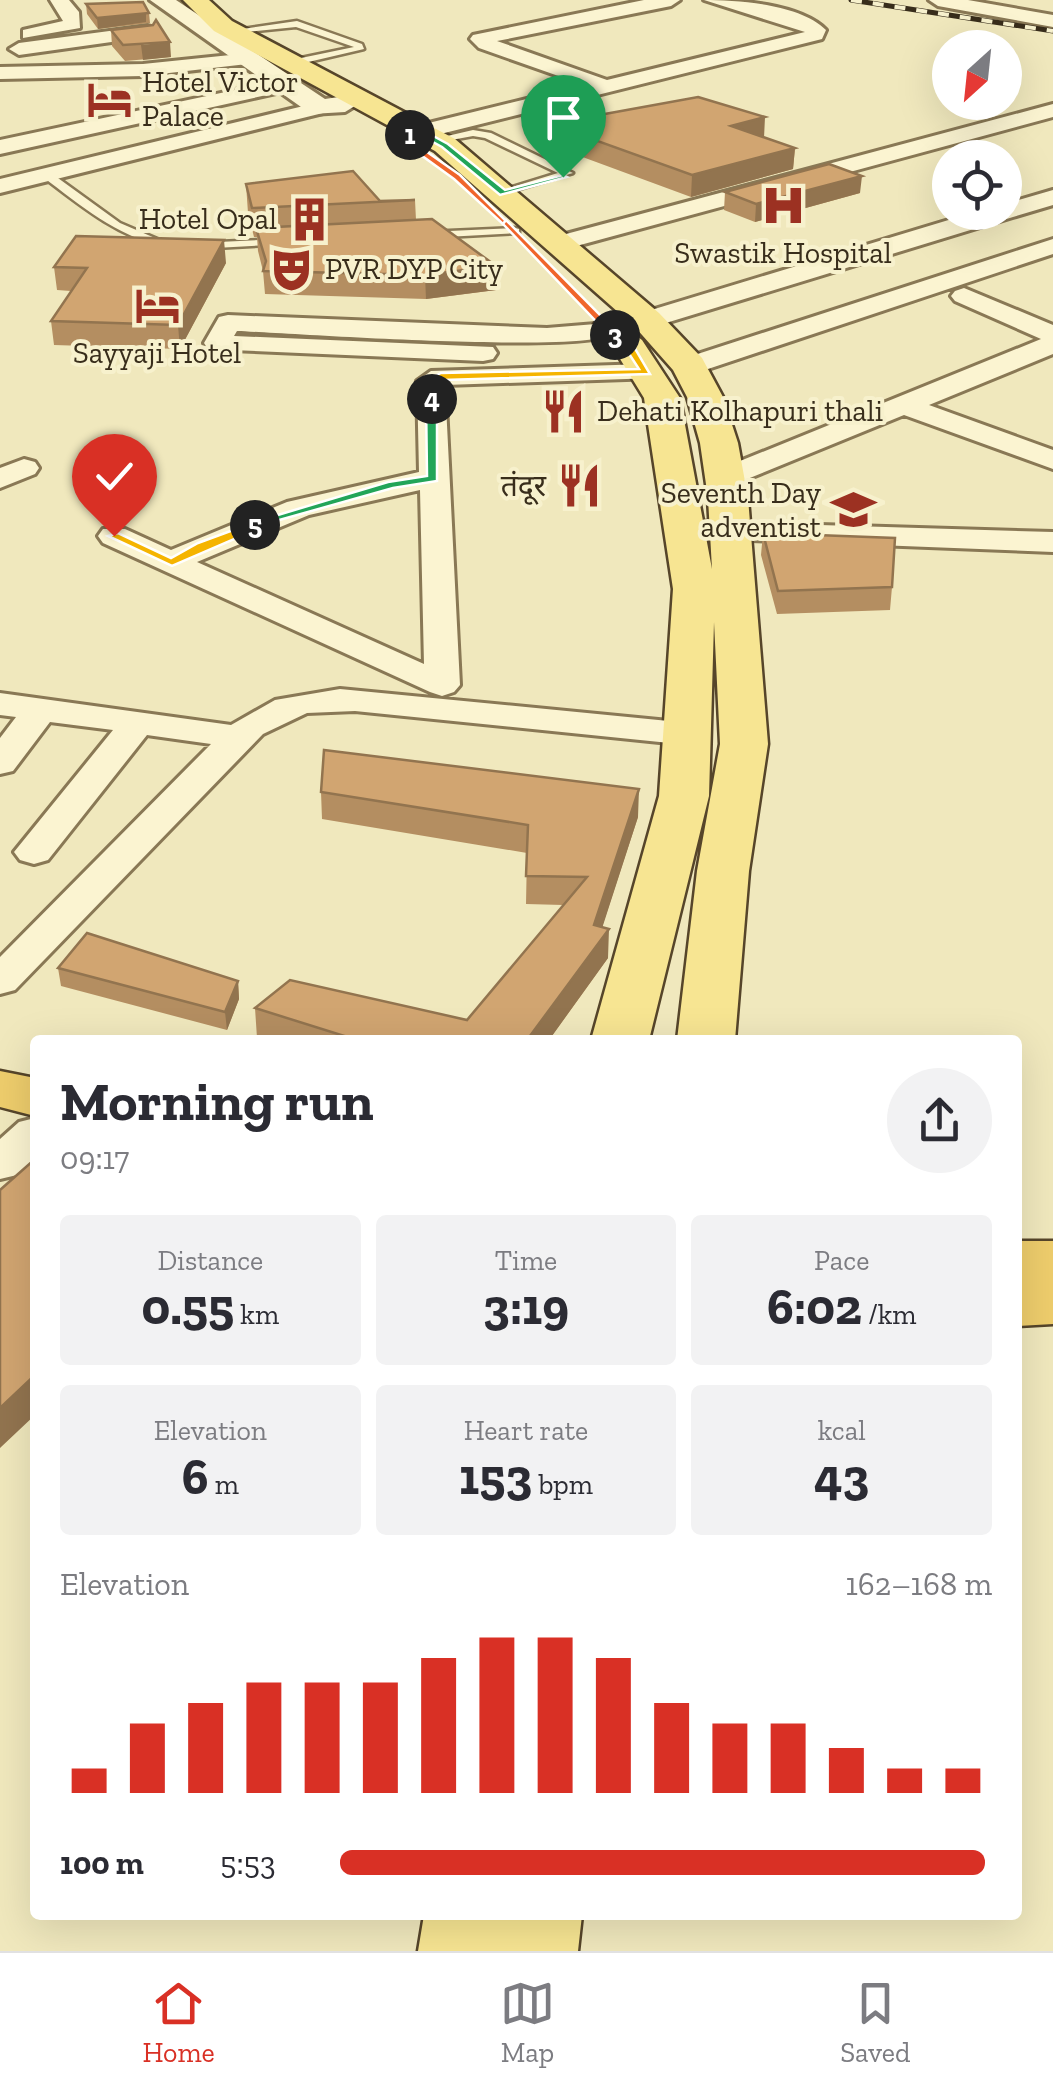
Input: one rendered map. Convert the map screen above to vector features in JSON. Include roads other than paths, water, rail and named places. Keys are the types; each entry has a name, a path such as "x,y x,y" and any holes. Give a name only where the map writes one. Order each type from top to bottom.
{"highway":[{"path":"0,1064 30,1069"},
{"path":"0,1089 30,1096"},
{"path":"1022,1263 1053,1263"},
{"path":"1022,1303 1053,1302"}],"main road":[{"path":"195,0 224,26 342,104"},
{"path":"163,3 342,104 419,136 457,177 560,244 634,344 662,398 694,589 689,734 684,796 621,1035"},
{"path":"509,212 634,344 689,366 705,397 724,478 730,531 744,744 724,871 707,1035"},
{"path":"461,1951 466,1920"},
{"path":"535,1951 538,1920"}],"street":[{"path":"211,0 247,29 344,83 342,104"},
{"path":"611,88 480,41 488,36 671,0"},
{"path":"419,136 816,35 816,30 795,20 713,0"},
{"path":"938,0 1053,20"},
{"path":"163,3 287,85 342,104"},
{"path":"0,38 71,27 72,8"},
{"path":"662,51 795,20"},
{"path":"0,52 147,32"},
{"path":"0,73 143,70 250,59"},
{"path":"532,80 605,64"},
{"path":"0,147 287,85"},
{"path":"0,186 342,104"},
{"path":"560,244 1053,110"},
{"path":"1022,206 1053,197"},
{"path":"634,344 547,336 228,322 217,342 574,356 634,344 954,230"},
{"path":"689,366 1053,246"},
{"path":"964,296 1053,336"},
{"path":"114,536 442,685 431,381 441,376 634,344"},
{"path":"724,478 1053,344"},
{"path":"903,405 1053,460"},
{"path":"172,562 202,546 294,512 392,484 433,479"},
{"path":"686,530 1053,542"},
{"path":"0,981 239,737 275,710 296,702 322,698 689,734"},
{"path":"0,704 239,737"},
{"path":"0,764 40,710"},
{"path":"34,852 138,723"},
{"path":"0,1164 30,1137"}],"lane":[{"path":"247,29 297,24 359,46 304,60"},
{"path":"419,136 487,135 568,173 509,212 421,236"},
{"path":"47,175 134,237 180,245 290,242"}],"railway":[{"path":"851,0 1053,31"}],"place":[{"name":"Hotel Victor Palace","path":"109,99"},
{"name":"Swastik Hospital","path":"783,206"},
{"name":"Hotel Opal","path":"310,219"},
{"name":"PVR DYP City","path":"292,269"},
{"name":"Sayyaji Hotel","path":"157,306"},
{"name":"Dehati Kolhapuri thali","path":"564,411"},
{"name":"तंदूर","path":"579,486"},
{"name":"Seventh Day adventist","path":"854,510"}]}
